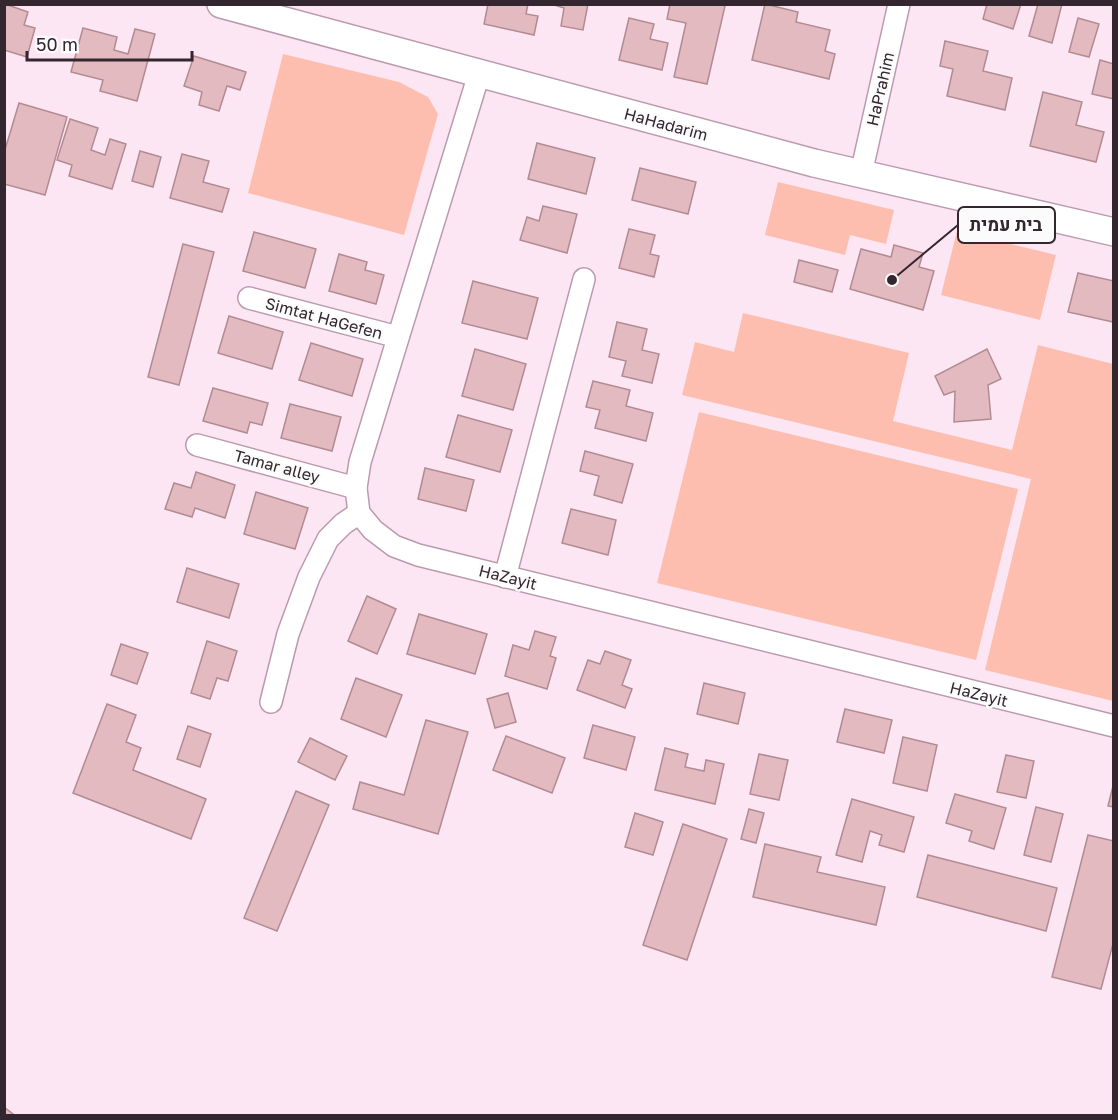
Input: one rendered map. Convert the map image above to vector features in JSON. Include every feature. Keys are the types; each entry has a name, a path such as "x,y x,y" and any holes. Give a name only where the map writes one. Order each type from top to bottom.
{"street":[{"name":"HaHadarim","path":"221,4 814,163 1113,232"},
{"name":"HaPrahim","path":"861,174 899,4"},
{"path":"271,702 288,634 309,577 328,539 343,524 359,513 356,488 360,462 479,74"},
{"path":"505,577 584,279"},
{"name":"Simtat HaGefen","path":"249,298 398,337"},
{"name":"Tamar alley","path":"198,445 356,488"},
{"name":"HaZayit","path":"359,513 373,530 394,546 418,555 1113,726"}],"shaded area":[{"path":"283,54 399,82 428,97 438,114 404,235 248,193"},
{"path":"778,182 894,210 886,244 850,235 845,255 765,235"},
{"path":"957,231 1056,255 1040,320 941,295"},
{"path":"743,313 909,353 893,421 1012,450 1038,345 1113,364 1113,701 985,670 1031,479 682,395 695,342 734,352"},
{"path":"699,412 1018,489 976,660 657,583"}],"building":[{"path":"5,4 28,12 24,25 35,28 27,57 4,50"},
{"path":"488,4 528,4 526,14 538,16 534,35 484,24"},
{"path":"551,4 588,4 583,30 561,26 564,8"},
{"path":"670,4 725,6 707,84 674,77 686,23 667,19"},
{"path":"765,4 798,12 796,22 830,30 825,51 835,54 829,79 752,60"},
{"path":"987,4 1021,4 1013,29 983,19"},
{"path":"1038,4 1062,4 1052,43 1029,36"},
{"path":"629,18 654,24 650,39 668,43 662,70 619,60"},
{"path":"1078,18 1099,24 1089,57 1069,52"},
{"path":"83,28 117,37 114,50 128,54 135,29 155,34 137,101 100,91 103,80 71,72"},
{"path":"945,41 988,51 983,71 1012,78 1005,110 947,96 953,69 940,66"},
{"path":"194,56 246,72 240,90 227,86 219,111 199,105 202,92 184,86"},
{"path":"1100,60 1114,64 1114,99 1092,94"},
{"path":"1043,92 1082,102 1076,125 1104,132 1096,162 1030,146"},
{"path":"19,103 67,117 45,195 4,184 4,153"},
{"path":"70,119 98,128 91,150 105,155 110,139 126,144 112,189 69,176 72,165 57,160"},
{"path":"537,143 595,158 586,194 528,179"},
{"path":"140,151 161,157 153,187 132,181"},
{"path":"182,154 209,161 203,182 229,189 222,212 170,198"},
{"path":"640,168 696,182 688,214 632,200"},
{"path":"543,206 577,214 567,253 520,240 527,217 539,221"},
{"path":"629,229 655,235 650,254 659,256 654,277 619,268"},
{"path":"254,232 316,249 305,288 243,271"},
{"path":"183,244 214,252 179,385 148,377"},
{"path":"894,245 923,253 919,267 934,271 923,310 850,289 861,249 891,257"},
{"path":"339,254 367,262 365,270 384,275 376,304 329,291"},
{"path":"799,260 838,270 832,292 794,282"},
{"path":"1078,273 1114,281 1113,322 1068,312"},
{"path":"473,281 538,298 527,339 462,323"},
{"path":"229,316 283,332 272,369 218,353"},
{"path":"617,322 647,329 642,350 659,354 652,383 622,376 626,361 609,357"},
{"path":"311,343 363,359 352,396 299,380"},
{"path":"475,349 526,364 513,410 462,396"},
{"path":"987,349 1001,379 988,385 991,419 954,422 955,391 944,395 935,376"},
{"path":"593,381 630,390 626,406 653,413 646,441 595,428 600,410 586,407"},
{"path":"213,388 268,403 262,425 250,422 247,433 203,421"},
{"path":"290,404 341,417 332,451 281,438"},
{"path":"458,415 512,430 500,472 446,457"},
{"path":"585,451 633,464 622,503 594,495 599,476 580,471"},
{"path":"425,468 474,480 466,511 418,499"},
{"path":"196,472 235,485 225,518 195,508 192,517 165,509 174,483 191,488"},
{"path":"256,492 308,508 295,549 244,534"},
{"path":"571,509 616,520 608,555 562,543"},
{"path":"187,568 239,584 229,618 177,602"},
{"path":"367,596 396,609 377,654 348,641"},
{"path":"419,614 487,634 475,674 407,654"},
{"path":"535,631 556,637 550,656 556,658 547,689 505,676 513,645 529,650"},
{"path":"207,641 237,651 228,681 217,678 210,699 191,693"},
{"path":"121,644 148,653 137,684 111,675"},
{"path":"605,651 631,660 622,685 632,689 625,708 577,690 588,660 600,664"},
{"path":"356,678 402,695 386,737 341,719"},
{"path":"704,683 745,693 738,724 697,714"},
{"path":"508,693 516,722 495,728 487,699"},
{"path":"107,704 136,715 126,742 141,748 133,770 206,799 191,839 73,793"},
{"path":"845,709 892,720 884,753 837,742"},
{"path":"426,720 468,732 438,834 353,809 360,782 404,795"},
{"path":"593,725 635,737 626,770 584,758"},
{"path":"188,726 211,734 200,767 177,759"},
{"path":"506,736 565,758 552,793 493,770"},
{"path":"903,737 937,745 927,791 893,783"},
{"path":"310,738 347,756 335,780 298,762"},
{"path":"665,748 688,754 685,767 704,771 706,760 724,764 715,804 655,790"},
{"path":"759,754 788,760 779,800 750,794"},
{"path":"1006,755 1034,761 1026,798 997,792"},
{"path":"1114,782 1114,807 1108,806"},
{"path":"296,791 329,805 277,931 244,918"},
{"path":"955,794 1006,808 994,849 969,841 972,831 946,823"},
{"path":"852,799 914,817 904,852 879,845 882,835 870,831 862,862 836,855"},
{"path":"1036,807 1063,814 1051,862 1024,855"},
{"path":"749,809 764,813 756,843 741,839"},
{"path":"635,813 663,822 653,855 625,847"},
{"path":"683,824 727,839 687,960 643,945"},
{"path":"1088,835 1114,841 1114,940 1101,989 1052,977"},
{"path":"765,844 821,857 817,872 885,887 876,925 753,897"},
{"path":"928,855 1057,888 1046,931 917,897"},
{"path":"4,1107 13,1114 12,1116 4,1116"}],"place":[{"name":"בית עמית","path":"892,280"}]}
